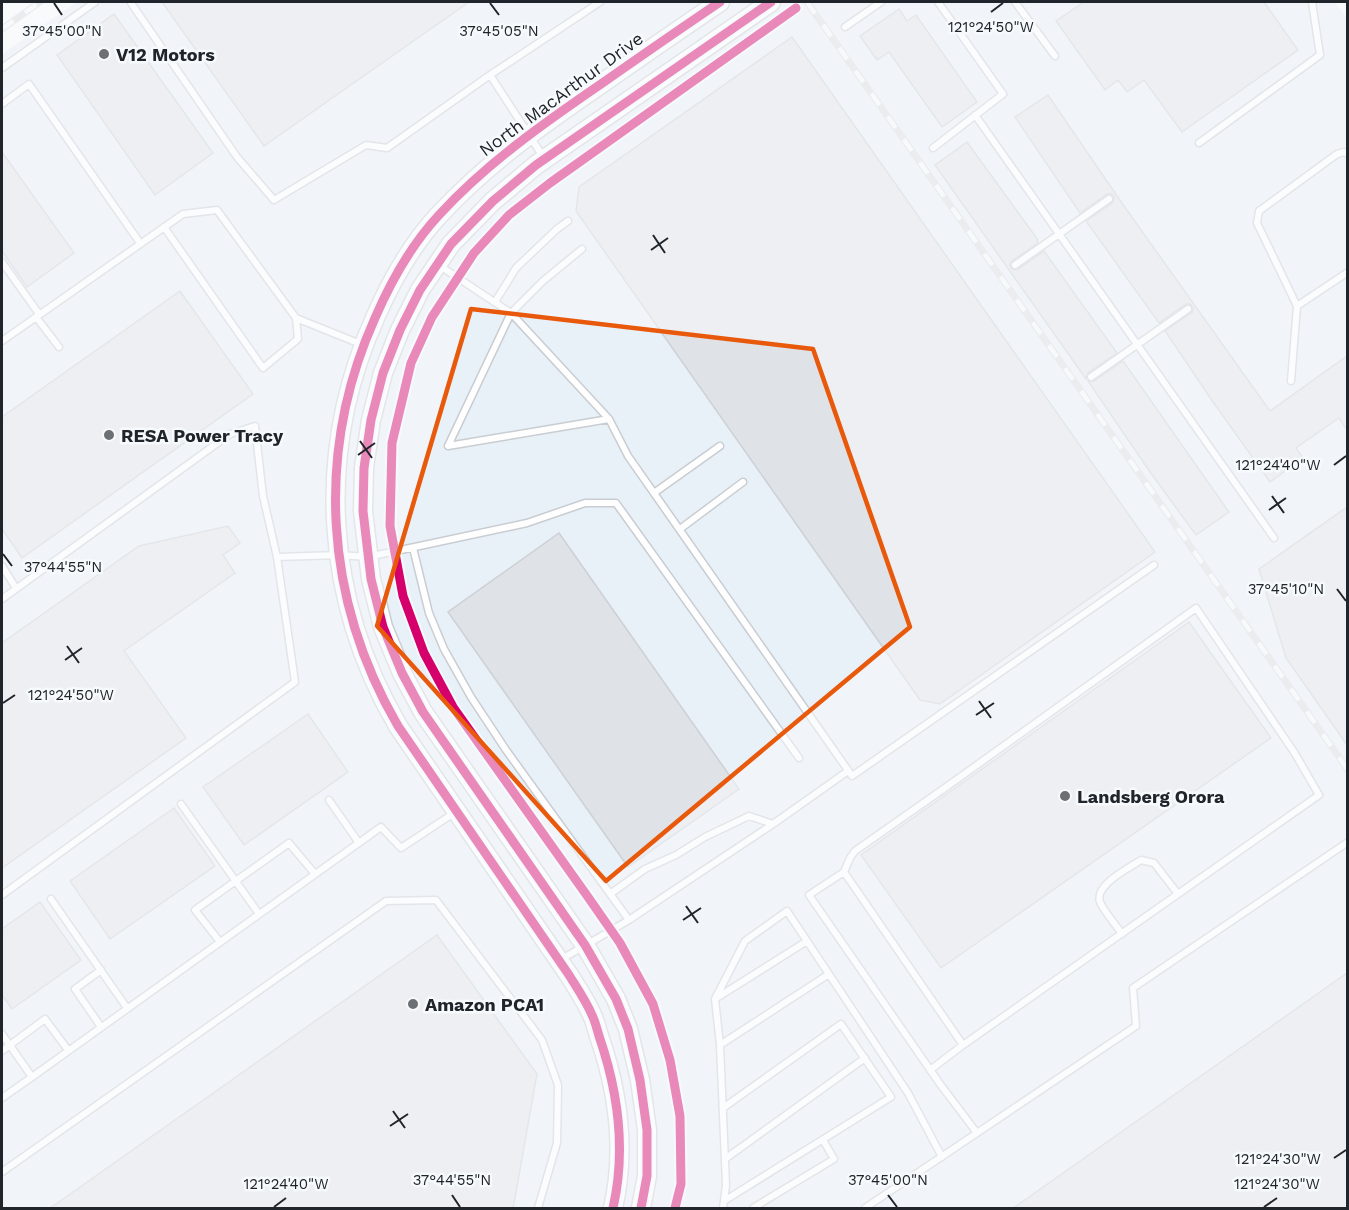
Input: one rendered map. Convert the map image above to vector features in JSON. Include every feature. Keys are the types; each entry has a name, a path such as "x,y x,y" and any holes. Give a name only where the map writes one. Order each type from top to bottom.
{"main road":[{"name":"North MacArthur Drive","path":"613,1209 620,1145 616,1103 608,1062 592,1015 560,960 398,726 363,654 346,598 337,543 335,501 338,445 350,389 363,346 387,292 414,246 438,216 485,170 552,118 720,2"},
{"path":"641,1209 647,1176 647,1130 640,1080 628,1029 616,999 585,945 423,712 402,673 383,627 371,579 363,511 364,468 371,420 383,374 400,330 420,290 451,244 493,201 544,159 771,2"}],"lane":[{"path":"2,68 95,2"},
{"path":"131,3 237,157 274,200 366,144 387,148 490,75 600,2"},
{"path":"845,27 881,2"},
{"path":"933,148 1003,94 938,2"},
{"path":"1015,2 1055,56"},
{"path":"1199,143 1320,55 1312,2"},
{"path":"490,75 544,159"},
{"path":"2,104 29,84 140,243"},
{"path":"975,116 1274,538"},
{"path":"1291,381 1298,306 1257,223 1257,216 1259,211 1337,154 1344,152 1347,154"},
{"path":"1015,266 1109,199"},
{"path":"2,341 140,243 183,214 218,210 296,318 298,339 263,368 164,227"},
{"path":"495,302 516,268 568,221"},
{"path":"582,249 543,281 511,313 448,446 609,419"},
{"path":"2,262 59,347"},
{"path":"438,264 511,313 609,419 628,456 852,776 1154,565"},
{"path":"1298,306 1347,272"},
{"path":"1091,377 1188,309"},
{"path":"296,318 363,346"},
{"path":"2,599 230,434 255,426 262,495 277,556 295,682 2,895"},
{"path":"654,494 720,446"},
{"path":"680,530 743,482"},
{"path":"277,556 368,557 526,523 585,503 615,503 799,758"},
{"path":"413,548 429,613 444,649 471,697 506,750 628,920"},
{"path":"2,566 16,588"},
{"path":"930,1070 1319,795 1294,752 1196,608 855,851 844,872 809,895 930,1070 977,1133"},
{"path":"560,960 628,920 773,824 848,771"},
{"path":"329,800 359,843"},
{"path":"180,804 259,914"},
{"path":"2,1098 381,826 401,848 457,811"},
{"path":"610,894 645,869 749,816 773,824"},
{"path":"865,1209 1136,1026 1133,988 1347,842"},
{"path":"220,942 195,910 289,843 315,874"},
{"path":"1122,934 1100,902 1099,893 1105,885 1141,860 1148,860 1154,863 1178,894"},
{"path":"844,872 963,1045"},
{"path":"51,899 128,1008"},
{"path":"2,1172 386,901 436,900 542,1040 558,1085 556,1143 538,1209"},
{"path":"724,1205 726,1185 723,1108 715,999 745,941 787,911 908,1093 942,1157"},
{"path":"715,999 807,941"},
{"path":"101,970 75,989 101,1027"},
{"path":"720,1045 829,974"},
{"path":"2,1051 45,1019 68,1050"},
{"path":"723,1108 841,1024 891,1097 724,1205"},
{"path":"2,1034 32,1077"},
{"path":"725,1160 865,1058"},
{"path":"753,1209 834,1159 823,1140"}],"highlighted area":[{"path":"471,309 813,349 910,627 606,881 377,626"}],"shaded area":[{"path":"77,2 1335,2 1348,19 1347,1208 2,1208 2,54"}],"building":[{"path":"162,2 469,2 264,146"},
{"path":"1084,2 1264,2 1298,50 1182,132 1144,80 1127,92 1118,80 1105,90 1056,21"},
{"path":"899,9 907,21 916,15 977,102 942,127 889,52 877,60 860,36"},
{"path":"114,14 213,153 155,195 57,55"},
{"path":"792,37 1155,552 940,704 920,700 576,211 579,187"},
{"path":"1048,95 1270,411 1347,356 1347,430 1339,418 1296,448 1303,458 1270,482 1165,331 1191,313 1193,307 1186,304 1159,323 1086,221 1112,203 1114,196 1107,194 1080,213 1015,117"},
{"path":"967,142 1038,240 1038,243 1012,261 1011,268 1018,269 1044,251 1117,353 1088,373 1086,379 935,165"},
{"path":"2,152 74,253 27,287 2,251"},
{"path":"180,291 253,394 22,558 2,529 2,417"},
{"path":"1123,361 1229,512 1196,535 1088,381 1094,381"},
{"path":"1347,507 1347,745 1286,658 1259,569"},
{"path":"228,526 240,543 223,555 235,573 124,651 186,738 2,868 2,643 139,546"},
{"path":"559,533 739,789 628,867 448,612"},
{"name":"Landsberg Orora","path":"1189,622 1271,738 941,968 861,855"},
{"path":"308,714 348,772 244,845 203,787"},
{"path":"174,808 215,866 110,939 70,881"},
{"path":"40,902 81,960 12,1009 2,995 2,929"},
{"name":"Amazon PCA1","path":"437,935 537,1074 513,1209 49,1209"},
{"path":"1347,973 1347,1209 1012,1209"}],"railway":[{"path":"2,29 40,2"},
{"path":"807,2 1348,770"}],"cycle path":[{"path":"613,1208 619,1165 618,1121 611,1078 594,1020 569,975 398,726 373,678 355,628 342,576 336,525 336,472 343,420 356,369 375,318 403,264 429,226 477,178 537,129 720,2"},
{"path":"641,1208 647,1176 647,1130 640,1080 628,1029 616,999 585,945 423,712 402,673 383,627 371,579 363,511 364,468 371,420 383,373 400,330 420,290 451,244 493,201 536,165 771,2"},
{"path":"675,1208 681,1184 680,1116 670,1060 653,1004 620,943 453,707 424,653 403,596 390,526 392,443 411,363 432,317 474,253 509,215 550,183 796,8"}],"place":[{"name":"V12 Motors","path":"104,54"},
{"name":"RESA Power Tracy","path":"109,435"},
{"name":"Landsberg Orora","path":"1065,796"},
{"name":"Amazon PCA1","path":"413,1004"}]}
